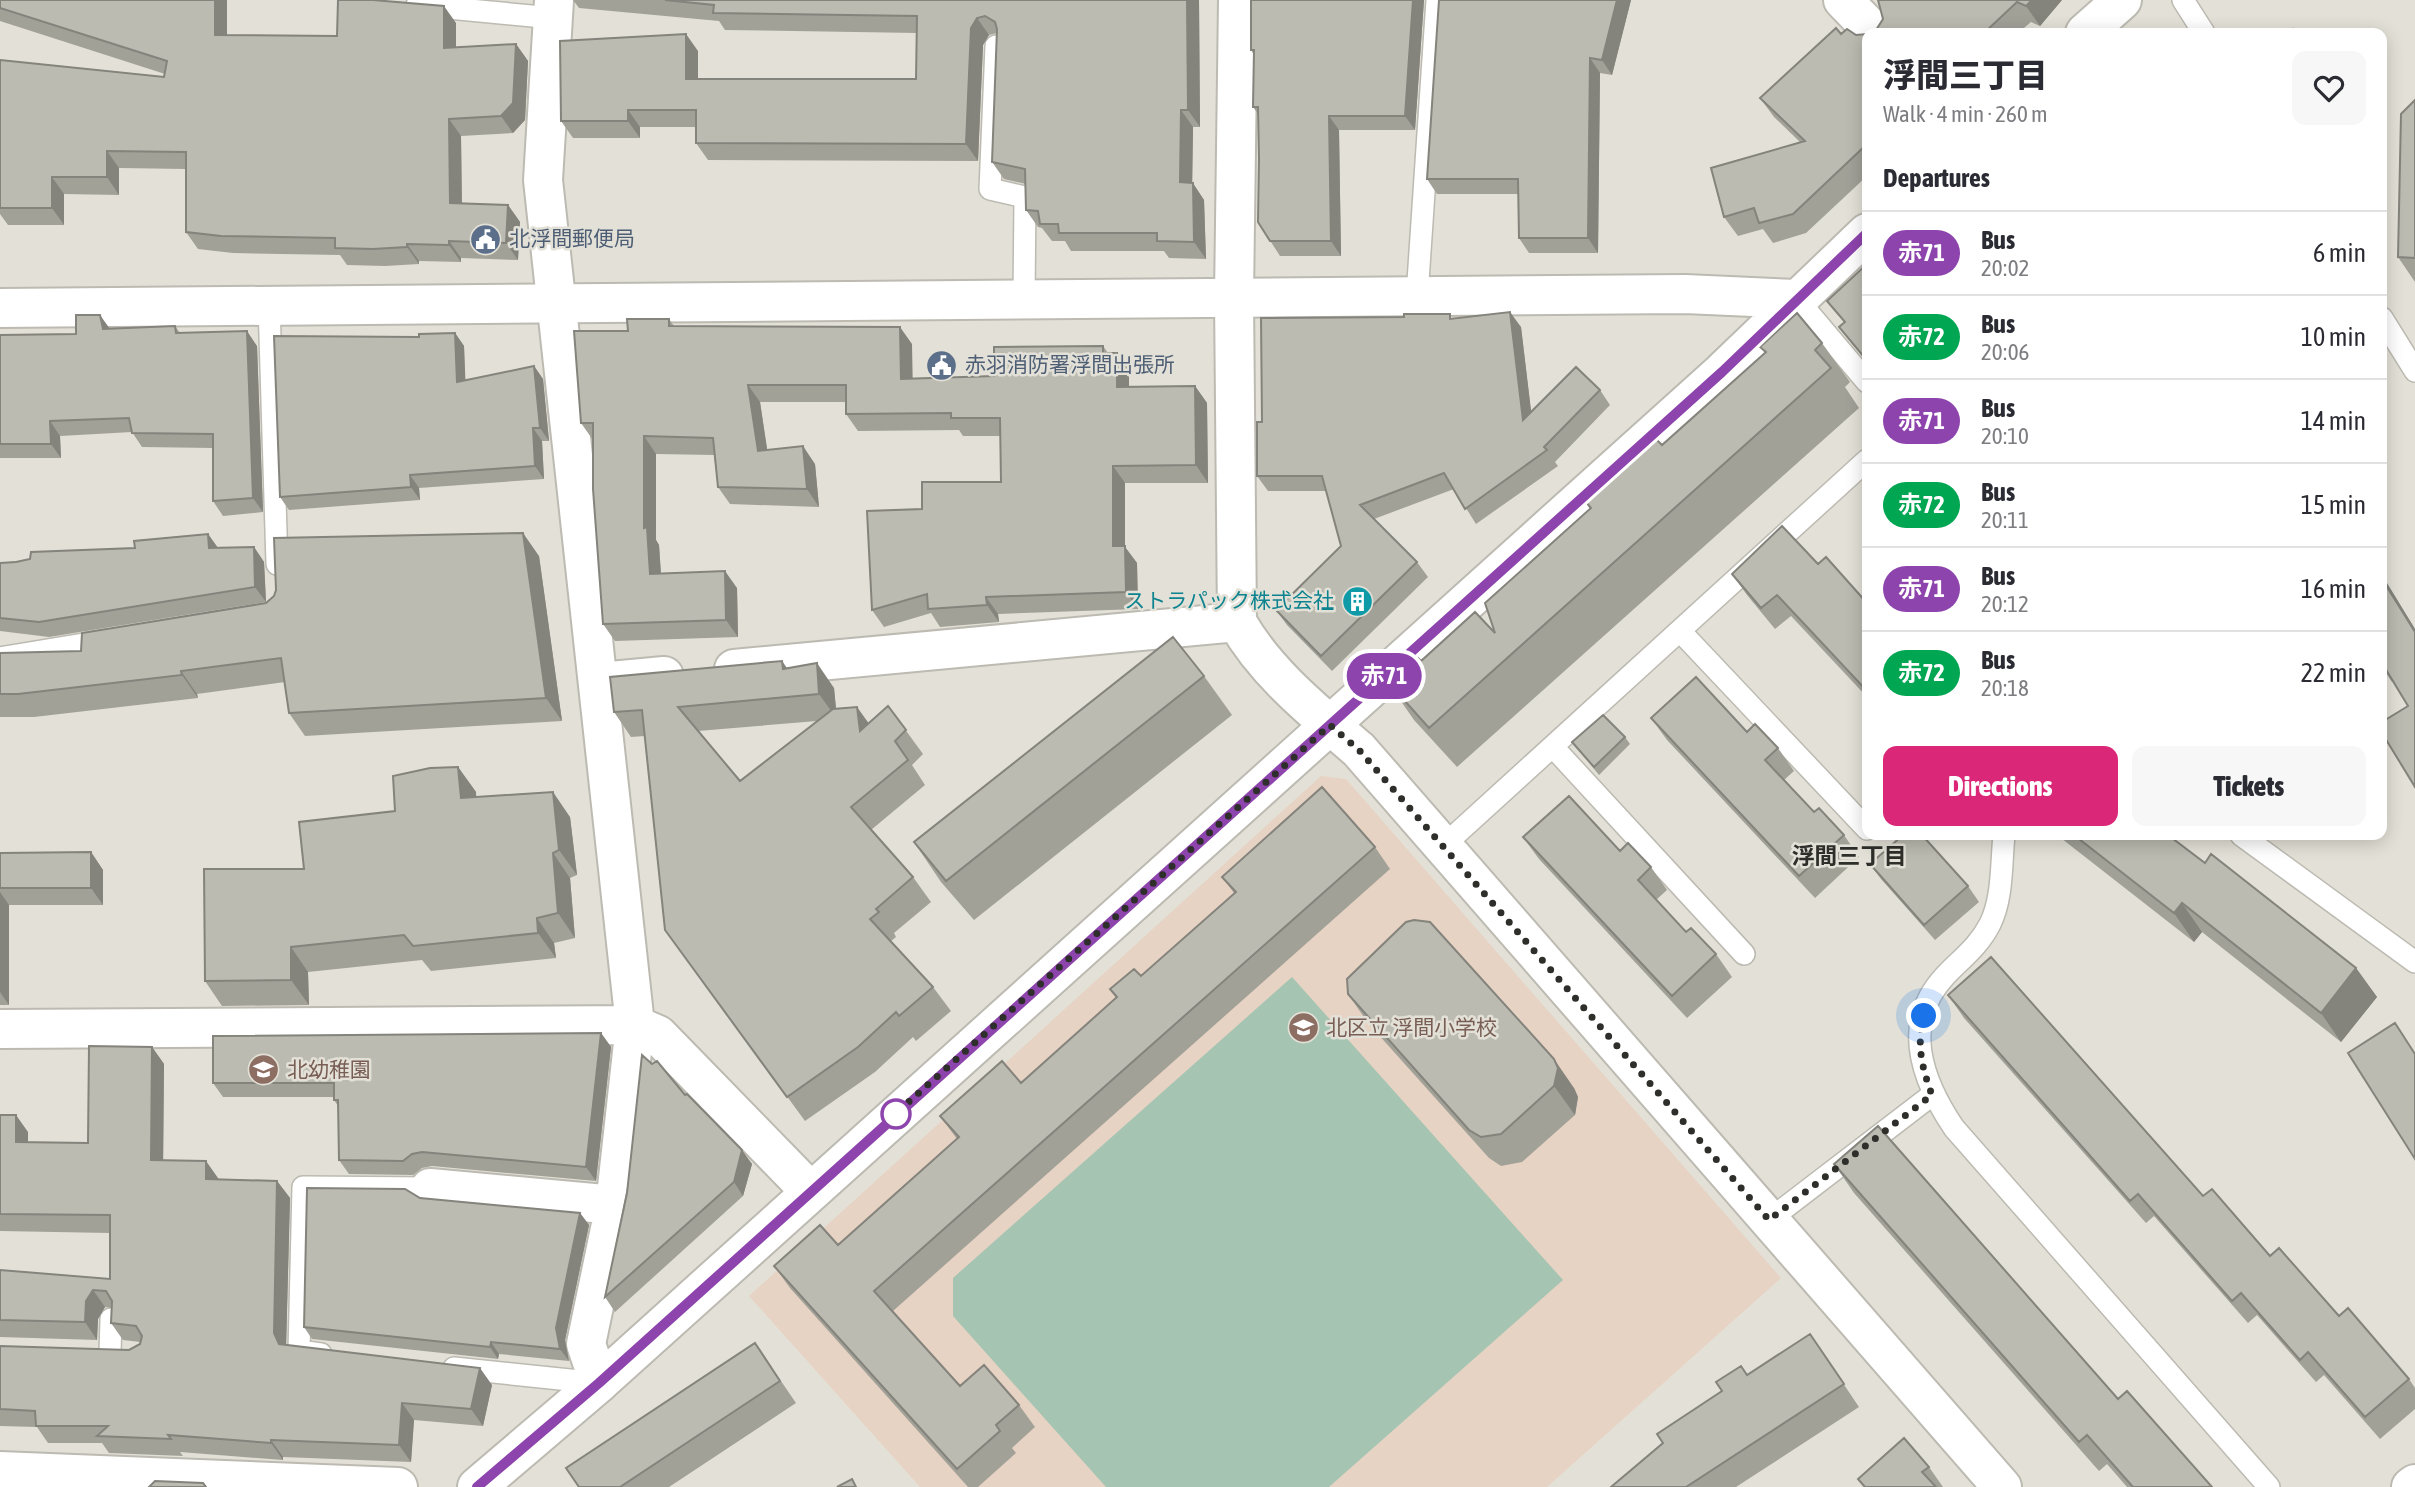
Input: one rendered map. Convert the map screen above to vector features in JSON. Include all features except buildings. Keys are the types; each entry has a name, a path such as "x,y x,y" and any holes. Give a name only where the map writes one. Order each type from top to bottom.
{"street":[{"path":"1238,0 1234,297 1237,622 1246,638 1295,693 1359,750 2001,1487"},
{"path":"1843,0 1870,28"},
{"path":"2091,28 2122,0"},
{"path":"554,9 543,180 600,682 635,1025 615,1205 586,1344 599,1383"},
{"path":"477,1487 599,1383 1722,372 1862,238"},
{"path":"0,308 1685,294 1797,299"},
{"path":"600,682 1237,622"},
{"path":"0,1029 635,1025 658,1035 810,1191"},
{"path":"430,1188 615,1205"},
{"path":"0,1471 398,1487"}],"lane":[{"path":"1417,296 1437,0"},
{"path":"2183,0 2201,28"},
{"path":"401,4 554,9"},
{"path":"996,46 990,189 1024,197 1024,298"},
{"path":"1797,299 1862,376"},
{"path":"269,304 278,586"},
{"path":"2387,326 2415,371"},
{"path":"1443,847 1862,465"},
{"path":"1680,631 1862,824"},
{"path":"0,658 133,636"},
{"path":"1553,747 1744,954"},
{"path":"2004,840 1998,902 1990,925 1973,950 1943,978 1928,1003 1920,1030 1921,1064 1932,1095 1954,1128 2269,1487"},
{"path":"2248,840 2415,962"},
{"path":"1769,1220 1932,1095"},
{"path":"340,1356 299,1351 303,1187 430,1188"},
{"path":"83,1352 120,1354 111,1320"},
{"path":"435,1366 599,1383"}],"shaded area":[{"name":"北区立 浮間小学校","path":"1321,776 1346,779 1781,1278 1547,1487 920,1487 749,1296"}],"green space":[{"path":"1292,977 1563,1280 1329,1487 1106,1487 953,1316 953,1278"}],"bus line":[{"name":"赤71","path":"477,1487 599,1383 1722,372 1862,238"}],"place":[{"name":"北浮間郵便局","path":"486,239"},
{"name":"赤羽消防署浮間出張所","path":"942,365"},
{"name":"ストラパック株式会社","path":"1357,601"},
{"name":"北区立 浮間小学校","path":"1303,1028"},
{"name":"北幼稚園","path":"264,1070"}],"district":[{"name":"浮間三丁目","path":"1849,856"}],"route":[{"path":"896,1114 893,1116 1330,725 1359,750 1769,1220 1932,1095 1921,1064 1920,1030 1924,1016"}]}
